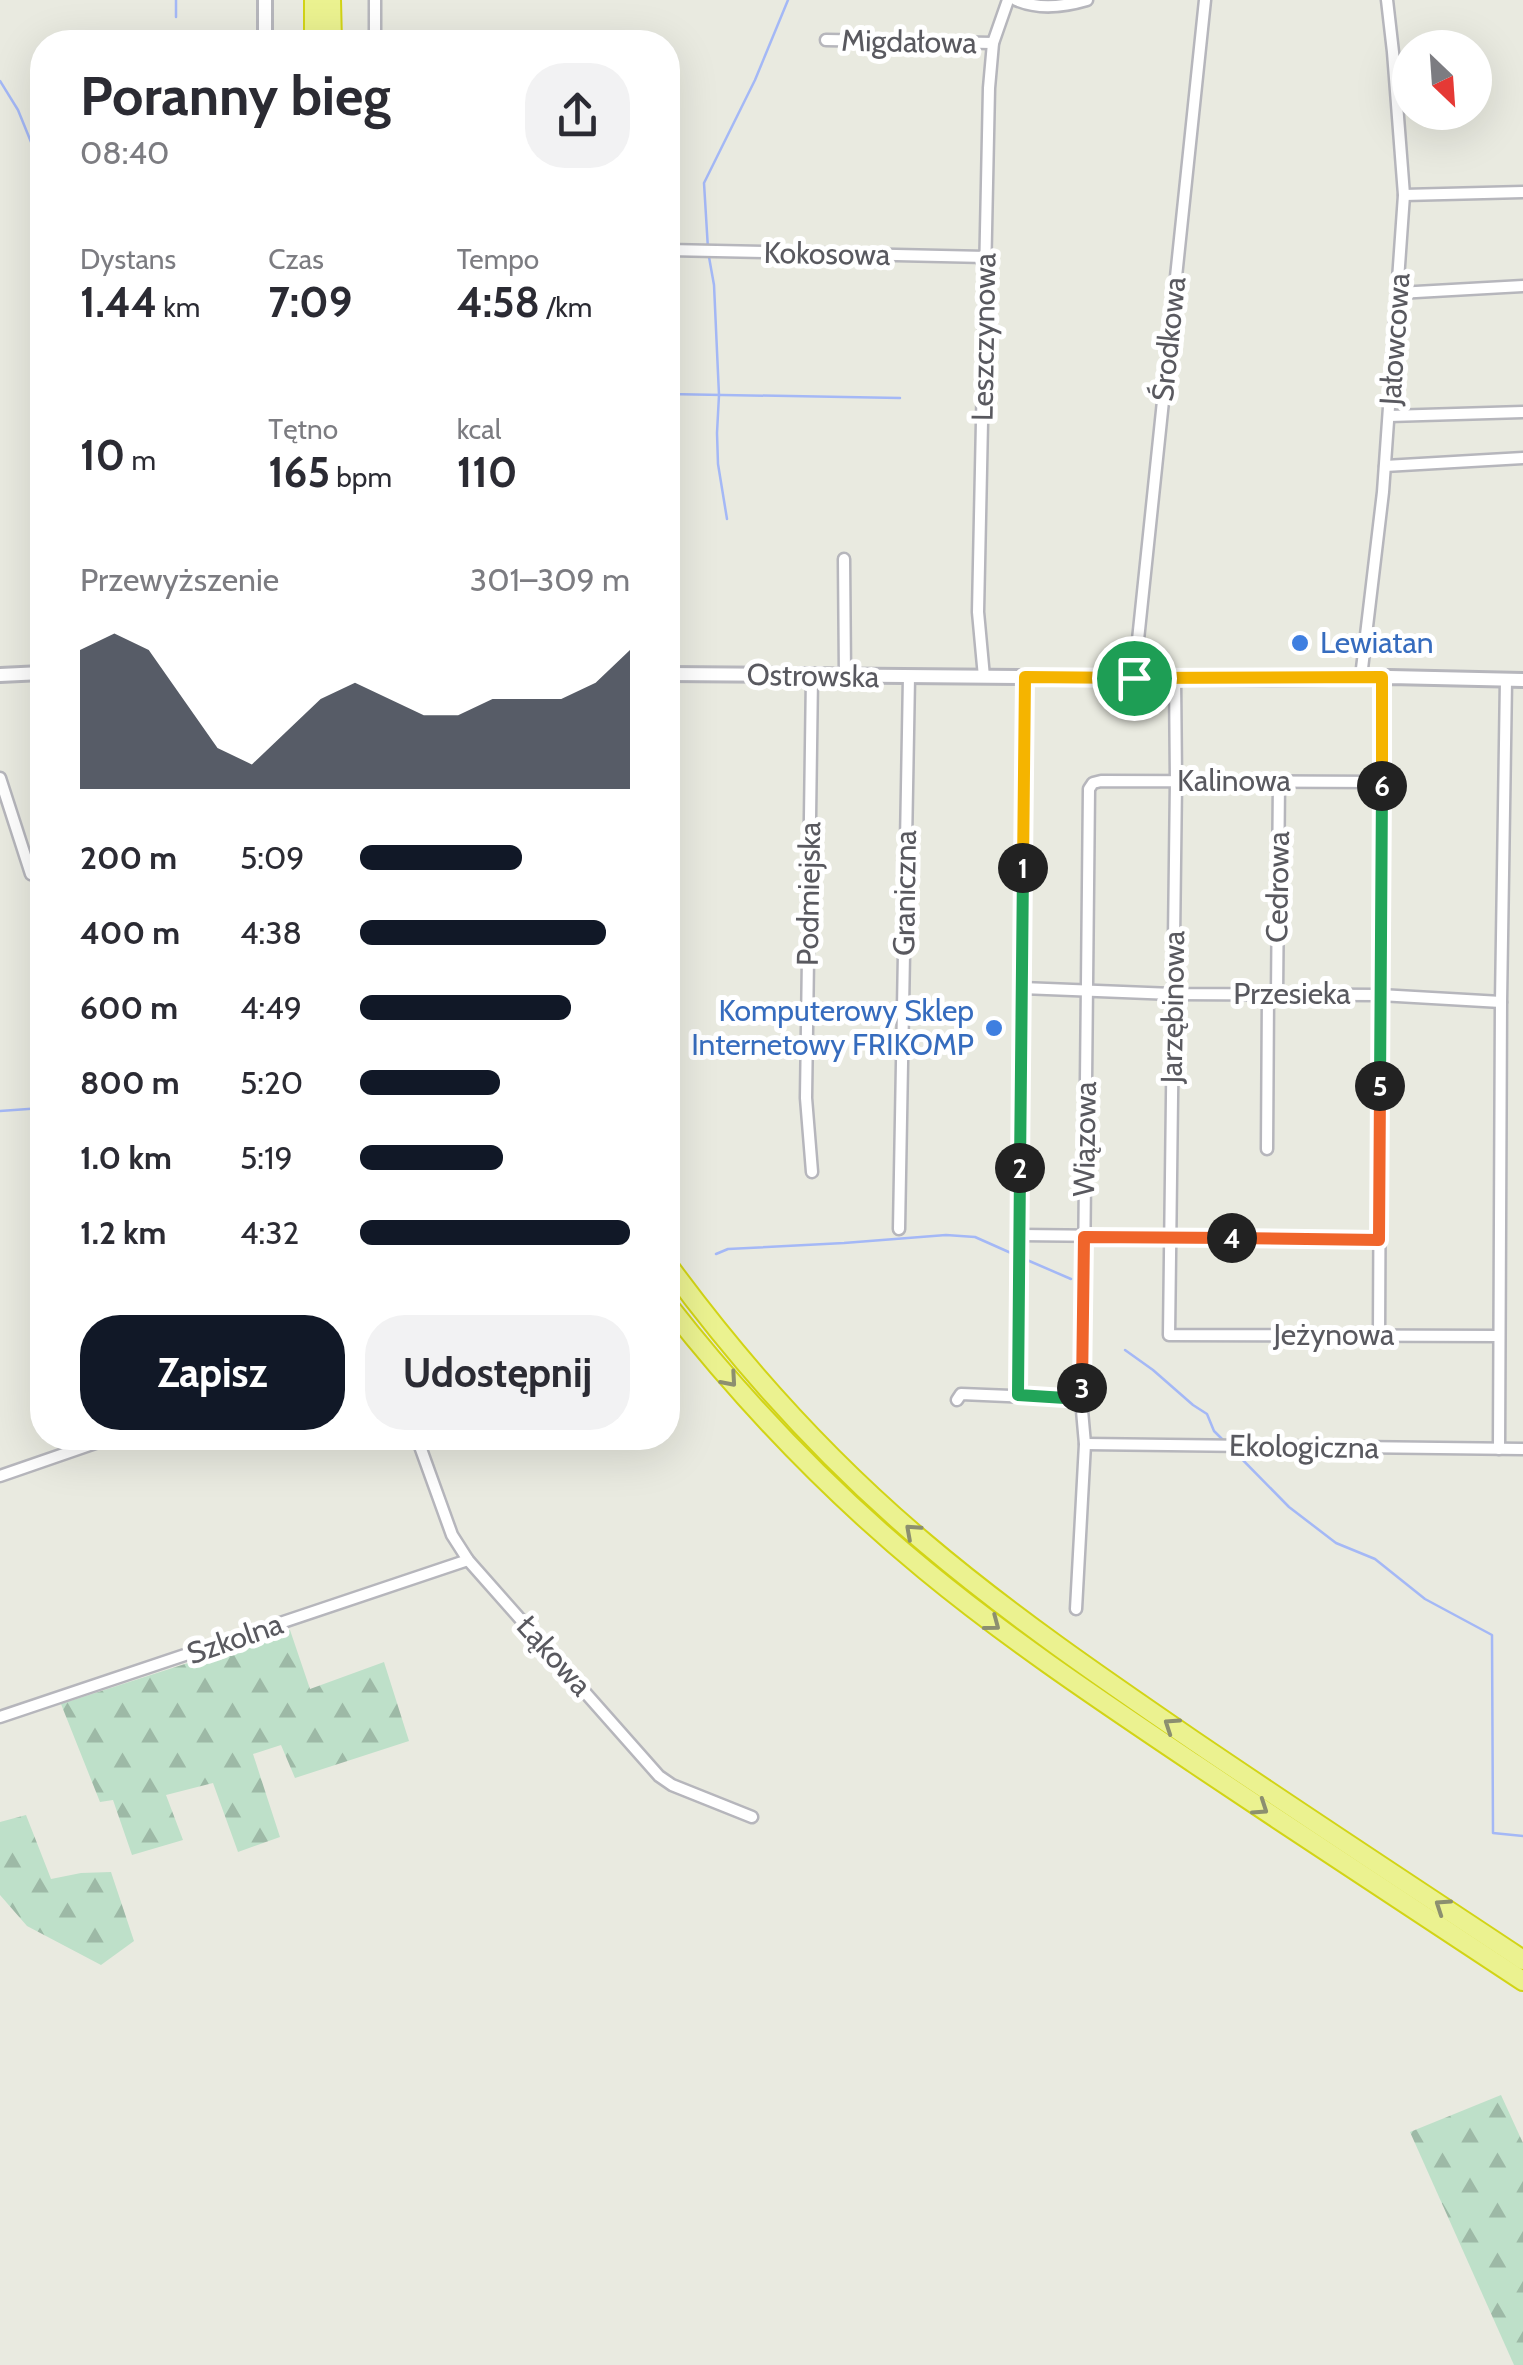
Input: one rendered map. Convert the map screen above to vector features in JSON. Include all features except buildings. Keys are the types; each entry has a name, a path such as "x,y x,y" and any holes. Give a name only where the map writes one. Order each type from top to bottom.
{"highway":[{"path":"314,0 314,30"},
{"path":"332,0 332,30"},
{"path":"680,1280 799,1424 922,1540 976,1585 1141,1705 1523,1960"},
{"path":"680,1319 732,1384 802,1458 870,1522 992,1624 1523,1981"}],"street":[{"path":"264,30 265,0"},
{"path":"374,0 375,30"},
{"name":"Leszczynowa","path":"984,677 978,612 989,88 993,43 1008,0"},
{"path":"1016,0 1038,6 1068,6 1087,0"},
{"name":"Środkowa","path":"1134,678 1205,0"},
{"name":"Jałowcowa","path":"1361,677 1385,466 1404,195 1387,0"},
{"name":"Migdałowa","path":"826,40 993,43"},
{"path":"1404,195 1523,192"},
{"name":"Kokosowa","path":"680,250 986,258"},
{"path":"1398,292 1523,286"},
{"path":"1389,416 1523,412"},
{"path":"1385,466 1523,458"},
{"path":"844,558 845,676"},
{"path":"0,675 30,674"},
{"name":"Ostrowska","path":"680,674 1523,680"},
{"name":"Podmiejska","path":"812,676 806,1098 812,1172"},
{"name":"Graniczna","path":"900,1228 909,677"},
{"path":"1018,1395 1025,677"},
{"path":"1379,1335 1382,677"},
{"name":"Jarzębinowa","path":"1169,1335 1175,678"},
{"path":"1499,1449 1506,680"},
{"path":"0,778 30,871"},
{"name":"Kalinowa","path":"1089,788 1101,781 1382,782"},
{"name":"Cedrowa","path":"1268,1150 1280,781"},
{"name":"Wiązowa","path":"1076,1609 1085,1444 1081,1399 1089,788"},
{"name":"Przesieka","path":"1022,988 1173,994 1380,995 1501,1002"},
{"path":"1020,1236 1379,1240"},
{"name":"Jeżynowa","path":"1169,1335 1499,1336"},
{"path":"958,1400 960,1394 1081,1399"},
{"name":"Ekologiczna","path":"1085,1444 1523,1449"},
{"path":"0,1476 75,1450"},
{"name":"Łąkowa","path":"421,1450 452,1535 468,1560 659,1776 752,1817"},
{"name":"Szkolna","path":"0,1717 468,1560"}],"green space":[{"path":"290,1630 310,1689 384,1662 409,1741 295,1778 281,1745 253,1754 280,1837 238,1852 213,1783 166,1795 183,1840 132,1855 113,1800 100,1802 61,1704"},
{"path":"26,1815 51,1879 111,1872 134,1941 101,1965 27,1926 0,1895 0,1822"},
{"path":"1501,2095 1523,2143 1523,2365 1514,2365 1410,2132"}],"waterway":[{"path":"176,0 176,17"},
{"path":"708,249 704,183 755,80 788,0"},
{"path":"0,81 30,140"},
{"path":"709,257 719,395 718,464 727,519"},
{"path":"680,394 900,398"},
{"path":"0,1111 30,1109"},
{"path":"716,1254 728,1249 946,1235 975,1237 1011,1253"},
{"path":"1027,1260 1071,1279"},
{"path":"1125,1350 1207,1414 1214,1431 1224,1441"},
{"path":"1234,1451 1289,1507 1336,1543 1375,1559 1425,1599 1492,1635 1493,1833 1523,1836"}],"place":[{"name":"Lewiatan","path":"1300,643"},
{"name":"Komputerowy Sklep Internetowy FRIKOMP","path":"994,1028"}],"route":[{"path":"1025,677 1134,678 1382,677 1379,1240 1084,1237 1081,1399 1018,1395 1025,677"}]}
